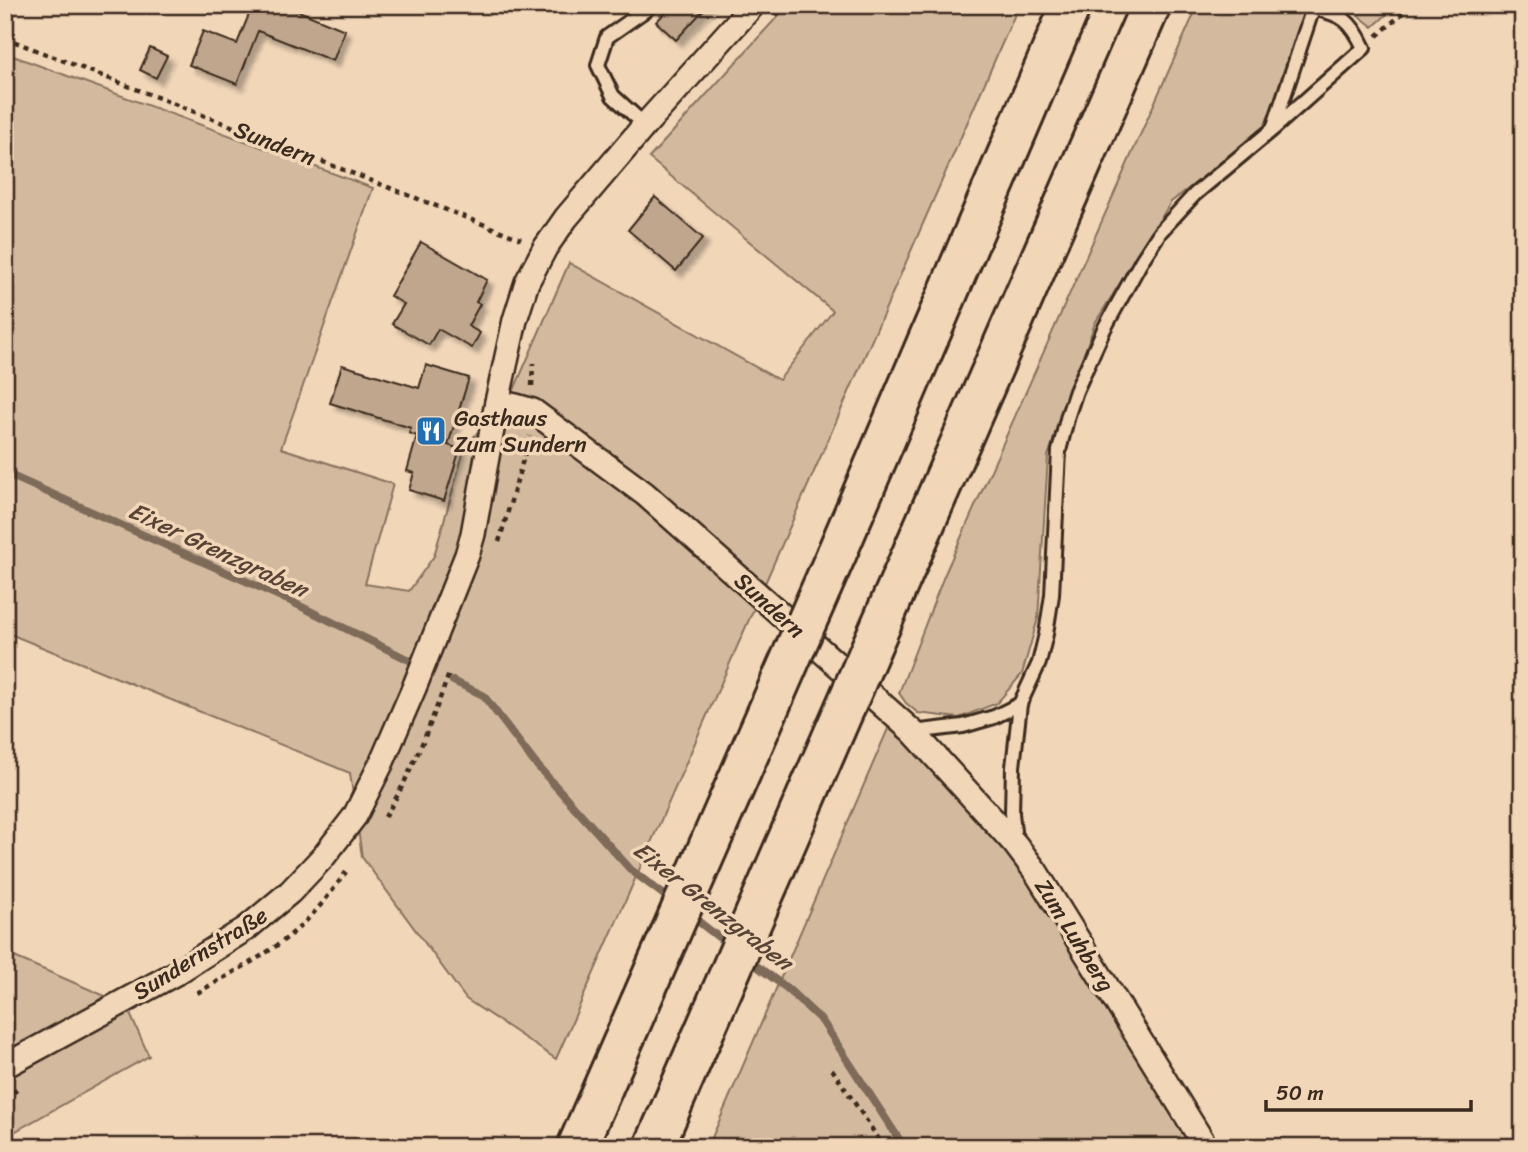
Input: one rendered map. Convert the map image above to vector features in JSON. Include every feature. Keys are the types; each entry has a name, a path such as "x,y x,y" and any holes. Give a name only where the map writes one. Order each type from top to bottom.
{"highway":[{"path":"577,1147 836,555 1072,5"},
{"path":"654,1147 1151,5"}],"street":[{"path":"496,402 515,320 527,282 545,248 566,218 645,125 753,5"},
{"name":"Sundernstraße","path":"5,1066 176,973 247,928 290,892 324,856 355,816 381,764 467,555 496,402"},
{"name":"Sundern","path":"496,402 533,411 645,494 913,732 1015,844"},
{"name":"Zum Luhberg","path":"1015,844 1036,872 1206,1147"}],"lane":[{"path":"644,5 647,9 607,37 598,65 613,96 645,125"},
{"path":"1015,844 1013,778 1020,704 1039,663 1046,634 1052,595 1059,451 1068,415 1085,370 1104,329 1160,232 1195,194 1273,129 1364,48 1348,21 1313,8 1273,129"},
{"path":"913,732 963,726 994,717 1020,704"}],"path":[{"path":"1364,48 1412,5"},
{"name":"Sundern","path":"5,38 545,248"},
{"path":"832,1069 884,1147"}],"shaded area":[{"path":"788,5 1019,5 556,1059 466,999 362,857 350,773 5,632 5,53 373,188 281,448 393,484 365,584 409,591 434,556 465,447 514,390 569,263 779,380 833,311 649,158"},
{"path":"1198,5 1308,5 1263,131 1171,202 1095,323 1048,456 1038,618 1022,674 997,703 959,718 918,713 899,693 944,576"},
{"path":"1345,5 1397,5 1373,27"},
{"path":"890,724 1025,873 1195,1147 708,1147"},
{"path":"5,953 126,1005 149,1056 5,1137"}],"building":[{"path":"271,5 284,5 345,30 333,61 258,31 237,84 189,65 203,31 237,44 252,7 268,13"},
{"path":"672,5 708,5 676,40 656,22"},
{"path":"150,48 167,56 156,78 140,70"},
{"path":"655,197 703,238 676,271 628,230"},
{"path":"421,242 487,280 476,302 480,304 468,326 480,333 472,348 438,329 429,345 392,324 404,304 390,296"},
{"name":"Gasthaus Zum Sundern","path":"342,365 419,388 426,365 469,378 448,445 460,449 444,501 409,490 414,473 407,471 417,436 409,433 411,428 330,403"}],"waterway":[{"name":"Eixer Grenzgraben","path":"5,473 288,600 415,663"},
{"name":"Eixer Grenzgraben","path":"453,681 483,695 534,762 631,870 672,901"},
{"name":"Eixer Grenzgraben","path":"690,915 730,946"},
{"name":"Eixer Grenzgraben","path":"746,958 788,989 822,1021 904,1147"}],"place":[{"name":"Gasthaus Zum Sundern","path":"431,431"}]}
